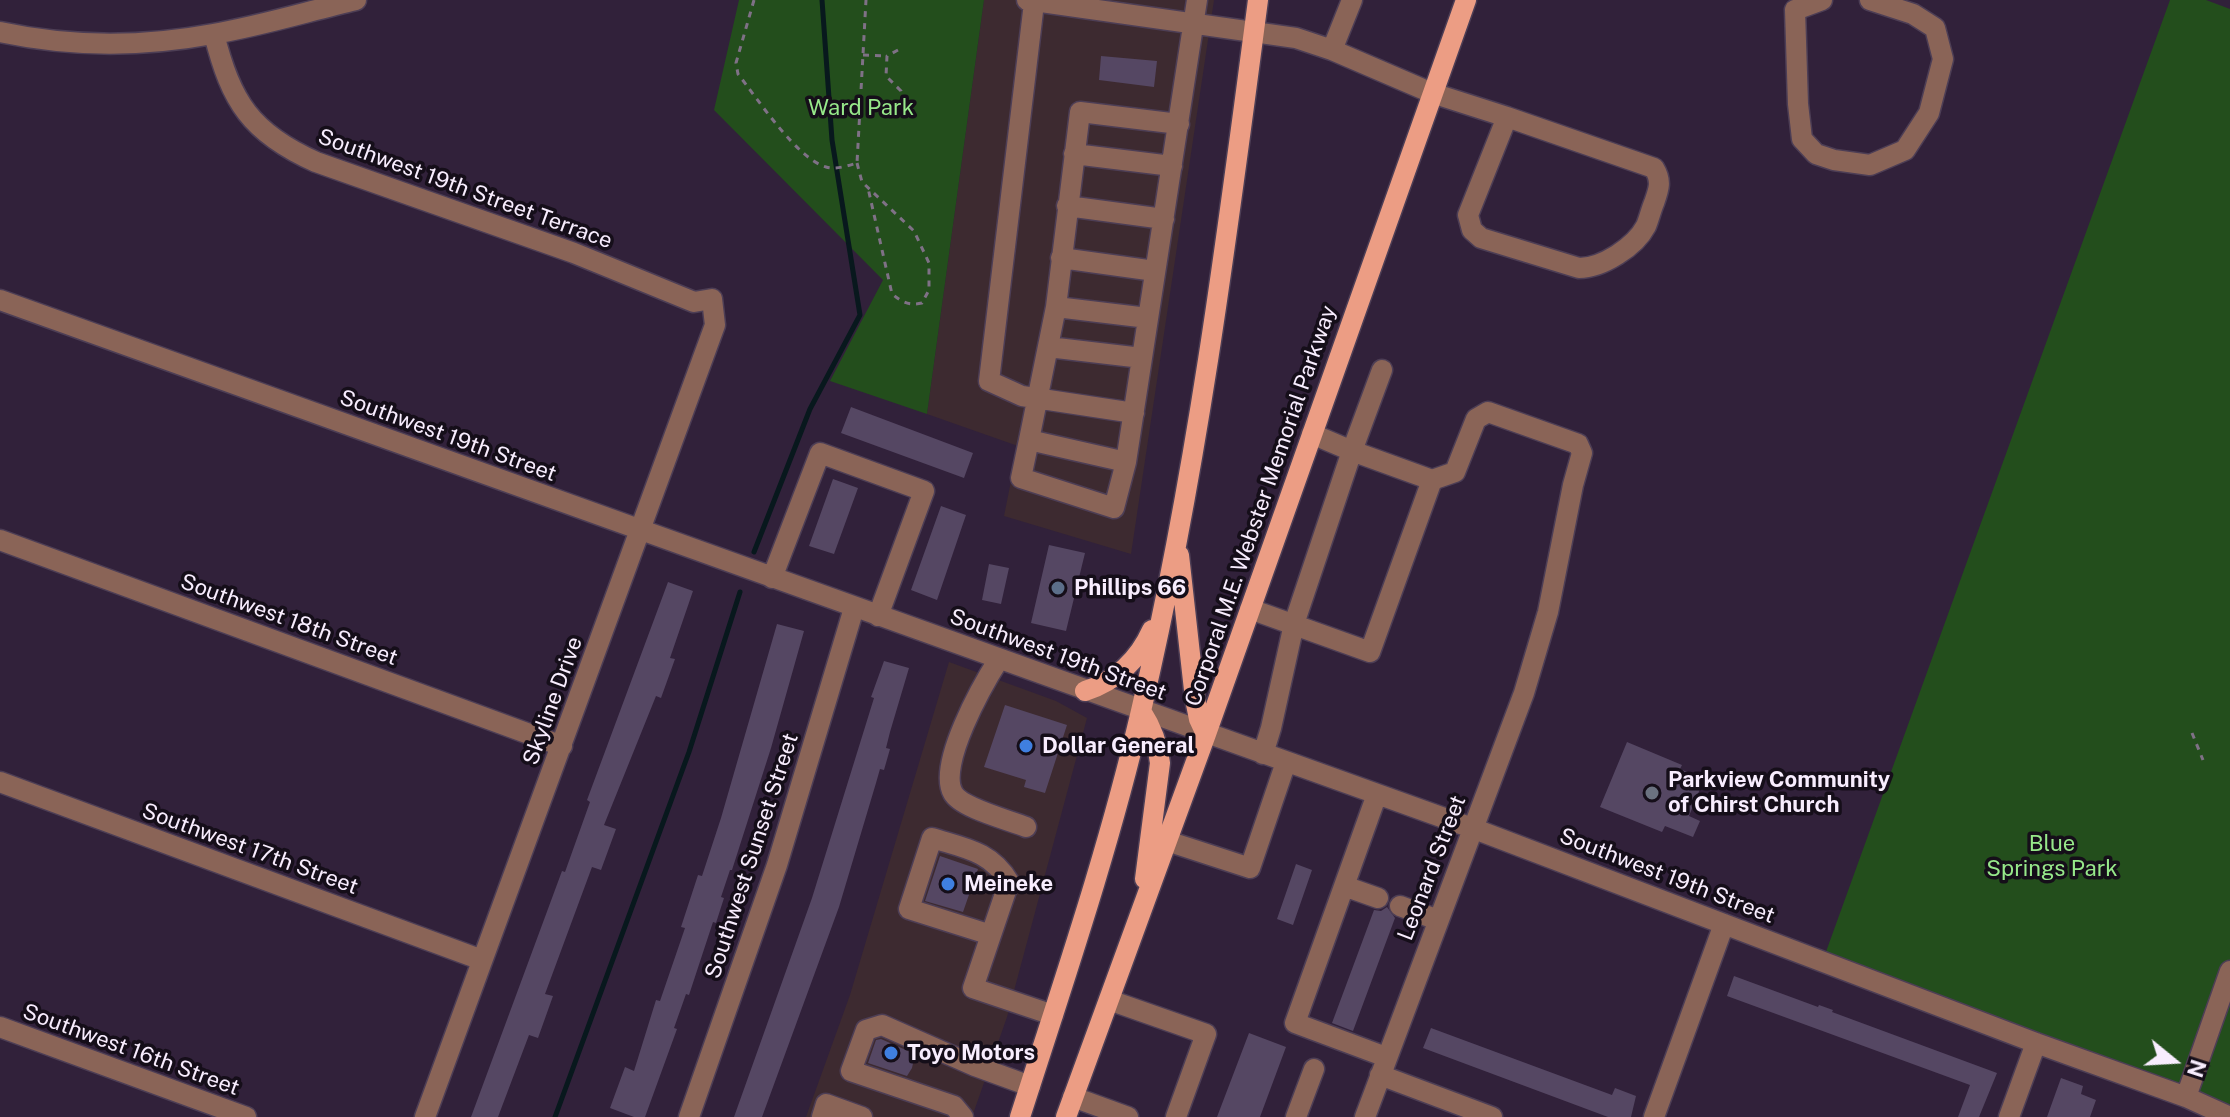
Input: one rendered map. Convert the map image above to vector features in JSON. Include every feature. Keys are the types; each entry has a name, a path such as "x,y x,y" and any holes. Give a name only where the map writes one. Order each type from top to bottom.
{"main road":[{"path":"1020,1117 1098,877 1141,711 1194,449 1258,0"},
{"name":"Corporal M.E. Webster Memorial Parkway","path":"1066,1117 1206,734 1466,0"},
{"path":"1177,535 1189,654 1199,719 1206,734"},
{"path":"1085,691 1126,668 1144,647 1163,604"},
{"path":"1141,711 1159,747 1160,763 1141,911"}],"street":[{"path":"0,32 54,42 160,41 214,34 356,0"},
{"path":"1179,124 1080,112 1056,307 1021,478 1114,508 1126,462 1179,124 1197,0"},
{"path":"1332,50 1352,0"},
{"path":"1822,0 1787,5 1802,139 1816,154 1870,165 1905,150 1929,113 1943,59 1935,28 1913,14 1870,0"},
{"path":"1134,413 1022,396 989,381 1030,1 1296,38 1432,93 1507,117 1654,168 1660,176 1660,186 1645,228 1638,237 1616,255 1590,268 1579,268 1481,238 1472,230 1468,215 1507,117"},
{"name":"Southwest 19th Street Terrace","path":"214,34 233,94 250,118 290,150 574,253 694,302 712,299"},
{"path":"1074,154 1172,166"},
{"path":"1067,206 1164,219"},
{"path":"1061,258 1155,271"},
{"name":"Skyline Drive","path":"425,1117 715,325 712,299"},
{"name":"Southwest 19th Street","path":"0,300 1472,828 2186,1097 2230,1117"},
{"path":"1056,307 1148,318"},
{"path":"1048,347 1142,358"},
{"path":"1263,754 1294,624 1382,370"},
{"name":"Leonard Street","path":"1365,1117 1524,693 1548,612 1582,453 1578,444 1488,412 1476,419 1455,472 1432,480"},
{"path":"1250,609 1370,652 1432,480 1312,434"},
{"path":"1029,440 1126,462"},
{"path":"772,578 820,453 924,491 878,616"},
{"name":"Southwest 18th Street","path":"0,540 562,746"},
{"name":"Southwest Sunset Street","path":"689,1117 777,865 854,608"},
{"path":"999,659 974,700 963,727 953,760 950,784 953,794 964,804 1026,827"},
{"path":"1167,841 1250,868 1286,762"},
{"name":"Southwest 17th Street","path":"0,782 482,960"},
{"path":"1377,794 1295,1023 1492,1117"},
{"path":"991,935 909,909 932,838 982,854 1000,866 1009,882 991,935 973,988 1053,1015"},
{"path":"1344,886 1378,898"},
{"path":"1400,906 1438,920"},
{"path":"1654,1117 1724,924"},
{"path":"2186,1097 2230,971"},
{"path":"1109,1000 1206,1034 1176,1117"},
{"path":"963,1117 954,1106 851,1071 866,1030 882,1025 975,1066 1030,1086"},
{"name":"Southwest 16th Street","path":"0,1027 246,1117"},
{"path":"2009,1117 2036,1043"},
{"path":"1296,1117 1314,1069"},
{"path":"1073,1097 1128,1117"},
{"path":"822,1117 826,1104 862,1117"}],"path":[{"path":"754,0 736,63 738,74 793,143 823,167 834,169 857,163"},
{"path":"866,0 857,163 862,182 914,231 929,263 929,290 922,303 912,305 892,294 868,188"},
{"path":"863,55 887,56 898,50"},
{"path":"887,56 886,76 901,91 904,113"},
{"path":"2192,733 2203,760"}],"shaded area":[{"path":"984,0 1214,0 1131,554 1004,516 1018,446 927,414"},
{"path":"949,662 1056,701 1087,718 1007,1017 972,1117 806,1117 850,995"}],"green space":[{"name":"Ward Park","path":"739,0 984,0 927,414 830,381 883,280 714,110"},
{"name":"Blue Springs Park","path":"2170,0 2206,0 2230,9 2230,1117 1823,960"}],"building":[{"path":"1101,56 1157,61 1154,87 1099,80"},
{"path":"851,407 973,453 964,478 841,433"},
{"path":"833,479 858,488 834,554 809,546"},
{"path":"941,506 966,515 937,600 911,590"},
{"name":"Phillips 66","path":"1049,545 1085,553 1066,631 1031,623"},
{"path":"989,564 1009,568 1001,604 982,600"},
{"path":"668,582 693,591 670,658 675,659 661,698 656,696 604,825 616,829 601,870 592,867 545,994 553,996 538,1038 529,1035 498,1117 471,1117 562,871 565,872 590,802 587,800"},
{"path":"777,624 804,631 771,748 721,897 724,898 716,923 713,922 689,995 686,994 674,1028 677,1029 645,1117 634,1117 610,1108 625,1067 634,1071 656,1000 660,1001 685,928 681,927 698,875 702,876 721,818"},
{"path":"884,661 909,668 886,748 890,749 884,770 880,769 839,907 762,1117 734,1117 812,898"},
{"name":"Dollar General","path":"1005,705 1067,725 1045,793 1024,787 1026,780 984,767"},
{"name":"Parkview Community of Chirst Church","path":"1627,742 1682,765 1680,769 1704,779 1689,816 1700,821 1693,837 1665,826 1662,832 1600,807"},
{"name":"Meineke","path":"940,856 978,869 963,912 925,901"},
{"path":"1296,864 1312,870 1293,925 1277,919"},
{"path":"1387,907 1395,918 1353,1031 1332,1023 1374,910 1381,911"},
{"path":"1734,976 1997,1073 1979,1117 1958,1117 1970,1085 1727,996"},
{"path":"1431,1028 1612,1095 1615,1088 1636,1096 1631,1117 1608,1117 1423,1048"},
{"path":"1249,1033 1286,1047 1260,1117 1217,1117"},
{"name":"Toyo Motors","path":"881,1039 915,1054 907,1076 868,1063 876,1040"},
{"path":"2061,1078 2083,1086 2081,1094 2096,1100 2090,1117 2047,1117"}],"waterway":[{"path":"754,552 810,409 860,315 832,140 822,0"},
{"path":"555,1117 689,752 740,592"}],"place":[{"name":"Phillips 66","path":"1058,588"},
{"name":"Dollar General","path":"1026,746"},
{"name":"Parkview Community of Chirst Church","path":"1652,793"},
{"name":"Meineke","path":"948,884"},
{"name":"Toyo Motors","path":"891,1053"}]}
